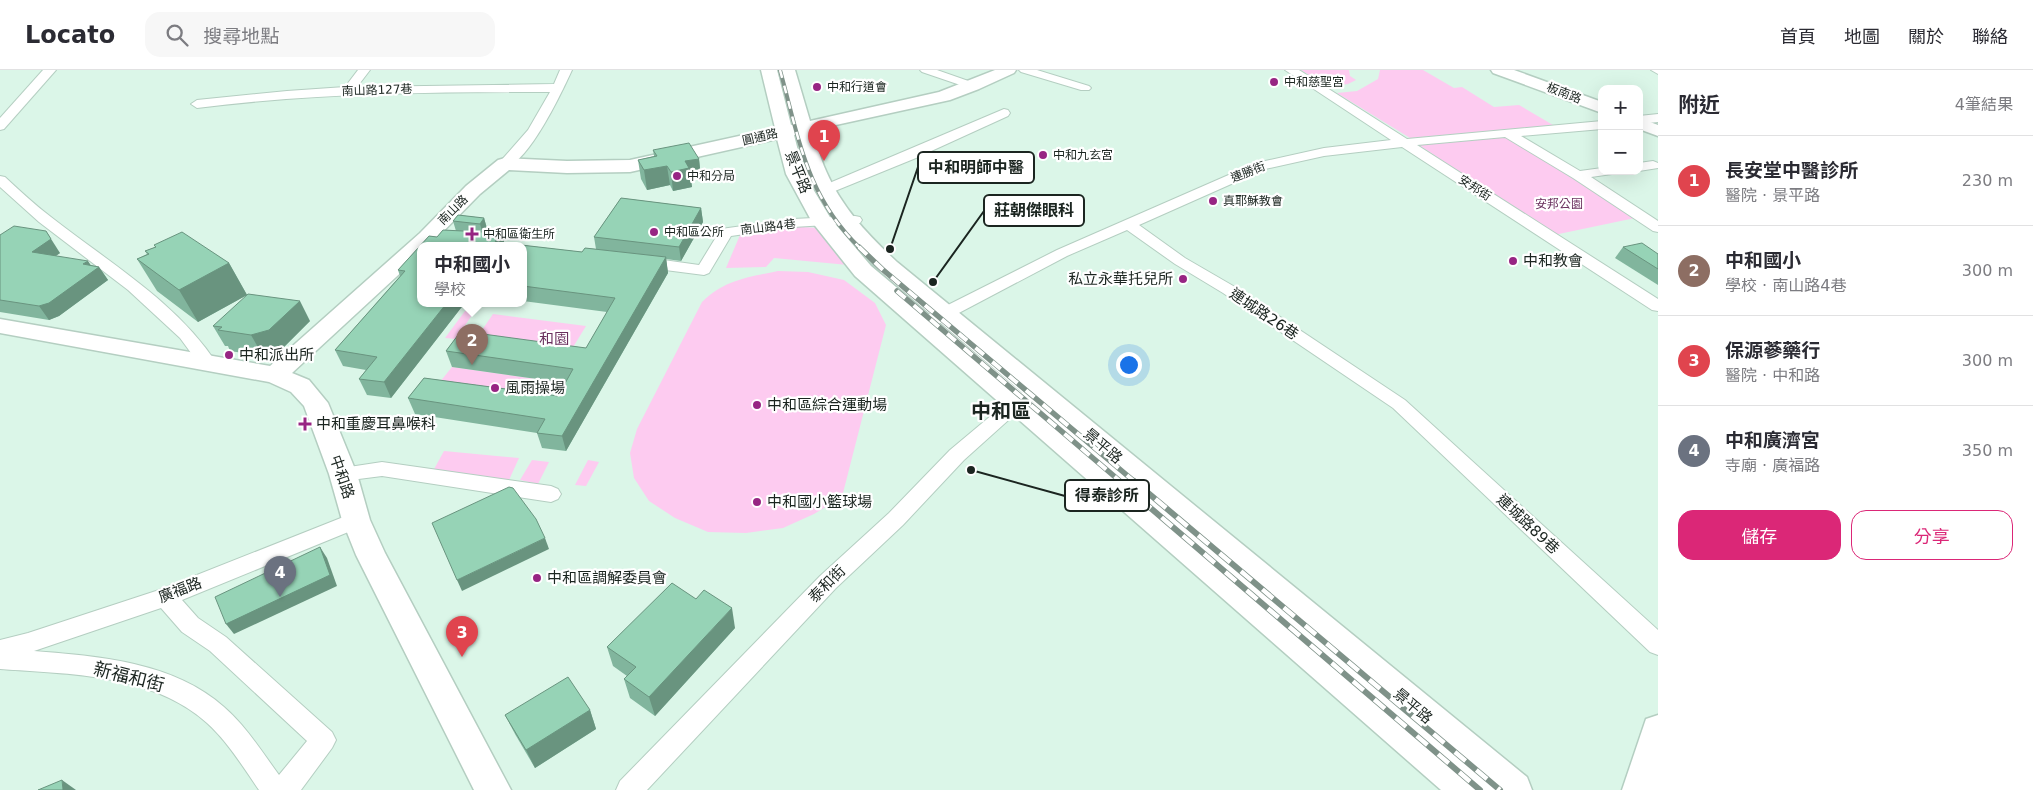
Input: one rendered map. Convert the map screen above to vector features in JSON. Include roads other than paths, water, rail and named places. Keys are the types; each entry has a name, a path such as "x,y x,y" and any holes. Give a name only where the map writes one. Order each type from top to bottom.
{"main road":[{"name":"景平路","path":"769,70 793,130 825,190 850,220 864,243 889,267 945,313 1026,397 1468,790"},
{"name":"景平路","path":"788,70 795,174 822,222 863,271 924,323 1026,397 1514,790"},
{"name":"圓通路","path":"505,164 567,167 630,166 944,96 973,86 1008,70"},
{"name":"板南路","path":"1498,70 1598,107"},
{"path":"1643,123 1658,131"},
{"name":"中和路","path":"0,326 275,375 300,386 315,403 343,474 356,520 371,555 493,790"},
{"path":"1640,790 1658,730"}],"street":[{"path":"0,126 37,82 50,70"},
{"path":"348,90 364,70"},
{"name":"南山路","path":"432,242 473,190 505,164 525,142 553,100 566,70"},
{"path":"926,70 973,86"},
{"path":"1025,70 1085,88"},
{"name":"安邦街","path":"1291,70 1658,306"},
{"name":"南山路127巷","path":"197,104 286,94 348,90 558,88"},
{"path":"825,190 911,155 1004,113"},
{"path":"1643,120 1658,118"},
{"name":"連勝街","path":"924,323 1062,253 1261,166 1324,152 1404,142 1598,125"},
{"path":"1507,133 1651,218 1658,228"},
{"path":"1643,166 1654,165"},
{"path":"1578,175 1598,172"},
{"path":"0,180 44,219 134,287 186,334 208,364"},
{"name":"南山路4巷","path":"627,260 704,270 726,232 793,223 850,220"},
{"name":"連城路26巷","path":"1129,224 1180,261 1229,290 1399,404"},
{"name":"南山路","path":"275,375 417,255"},
{"name":"泰和街","path":"629,790 828,582 896,519 957,455 1026,397"},
{"name":"連城路89巷","path":"1399,404 1658,645"},
{"path":"343,474 382,469 551,494"},
{"name":"廣福路","path":"0,650 28,643 165,596 356,520"},
{"path":"165,596 172,607 190,625 218,644 323,740 298,775 283,790"},
{"name":"新福和街","path":"0,659 108,669 168,686 206,707 238,738 274,790"}],"railway":[{"path":"780,70 799,142 816,187 827,208 860,248"},
{"path":"860,248 882,269 1135,482"},
{"path":"897,291 1121,482"},
{"path":"1119,481 1480,790"},
{"path":"1134,481 1500,790"}],"place":[{"name":"中和慈聖宮","path":"1274,82"},
{"name":"中和行道會","path":"817,87"},
{"name":"中和九玄宮","path":"1043,155"},
{"name":"長安堂中醫診所","path":"824,161"},
{"name":"中和分局","path":"677,176"},
{"name":"真耶穌教會","path":"1213,201"},
{"name":"中和區公所","path":"654,232"},
{"name":"中和區衛生所","path":"472,234"},
{"name":"中和明師中醫","path":"890,249"},
{"name":"中和教會","path":"1513,261"},
{"name":"私立永華托兒所","path":"1183,279"},
{"name":"莊朝傑眼科","path":"933,282"},
{"name":"中和派出所","path":"229,355"},
{"name":"中和國小","path":"472,365"},
{"name":"風雨操場","path":"495,388"},
{"name":"中和區綜合運動場","path":"757,405"},
{"name":"中和重慶耳鼻喉科","path":"305,424"},
{"name":"得泰診所","path":"971,470"},
{"name":"中和國小籃球場","path":"757,502"},
{"name":"中和區調解委員會","path":"537,578"},
{"name":"中和廣濟宮","path":"280,597"},
{"name":"保源蔘藥行","path":"462,657"}],"district":[{"name":"中和區","path":"1001,411"}],"park label":[{"name":"安邦公園","path":"1559,204"},
{"name":"和園","path":"554,339"}]}
